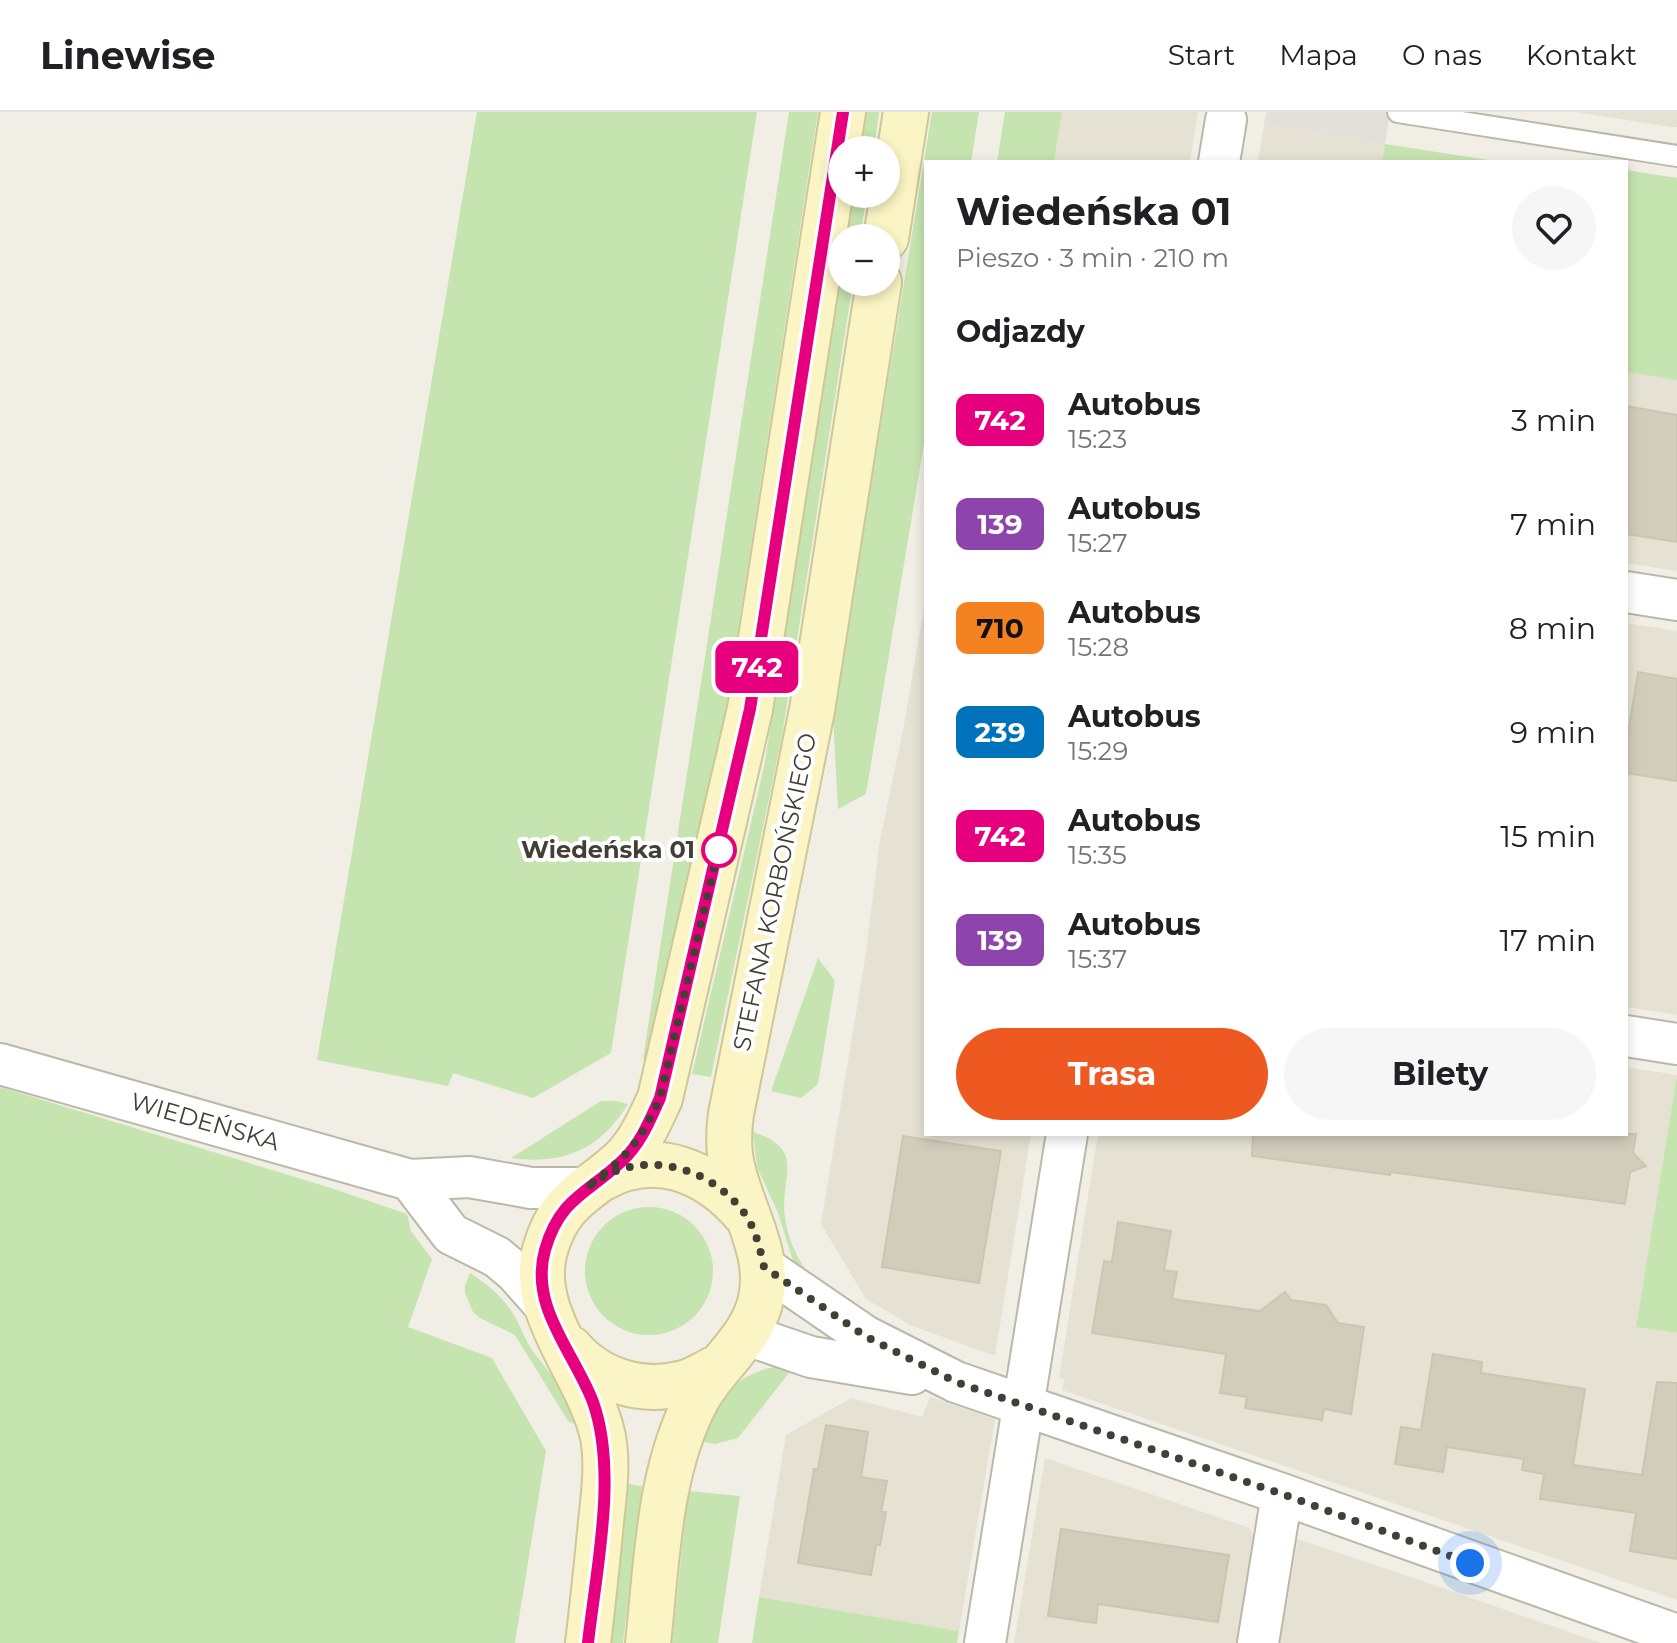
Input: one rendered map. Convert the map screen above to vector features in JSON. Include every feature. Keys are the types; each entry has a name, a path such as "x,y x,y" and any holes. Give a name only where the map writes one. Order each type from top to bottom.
{"street":[{"name":"STEFANA KORBOŃSKIEGO","path":"588,1643 603,1500 603,1439 593,1402 552,1321 542,1280 545,1252 554,1226 567,1205 623,1160 644,1134 666,1076 750,709 843,112"},
{"path":"888,224 906,112"},
{"path":"1219,160 1226,120"},
{"name":"STEFANA KORBOŃSKIEGO","path":"648,1643 667,1486 686,1425 697,1399 718,1367 747,1335 761,1302 764,1267 733,1172 728,1141 731,1114 812,710 877,296"},
{"path":"1628,592 1677,600"},
{"path":"1628,1036 1677,1044"},
{"name":"WIEDEŃSKA","path":"0,1064 410,1180 469,1177 531,1188 586,1188"},
{"path":"985,1643 1067,1136"},
{"name":"STEFANA KORBOŃSKIEGO","path":"586,1188 612,1172 642,1165 672,1166 702,1176 727,1193 747,1216"},
{"path":"410,1180 451,1234 497,1257 516,1273 552,1321"},
{"path":"764,1267 865,1336 956,1382 1677,1635"},
{"name":"STEFANA KORBOŃSKIEGO","path":"552,1321 582,1362 614,1380 649,1387 685,1382 718,1367"},
{"path":"747,1335 811,1357 956,1382"},
{"path":"1258,1643 1282,1494"}],"lane":[{"path":"1398,112 1677,156"}],"shaded area":[{"path":"1062,112 1198,112 1190,160 1054,160"},
{"path":"1266,112 1390,112 1385,144 1264,125"},
{"path":"1575,112 1677,112 1677,127 1671,127"},
{"path":"1264,125 1385,144 1382,160 1258,160"},
{"path":"1628,372 1677,380 1677,571 1628,563"},
{"path":"924,608 924,1136 1031,1136 995,1356 910,1325 866,1299 821,1224 865,959 880,840"},
{"path":"1628,623 1677,631 1677,1015 1628,1007"},
{"path":"1628,1067 1677,1075 1636,1327 1677,1333 1677,1600 1062,1390 1064,1380 1059,1378 1098,1136 1628,1136"},
{"path":"930,1397 995,1419 959,1631 759,1597 786,1435 851,1398 922,1417"},
{"path":"1045,1458 1250,1528 1257,1543 1241,1643 1014,1643"},
{"path":"1298,1539 1419,1580 1601,1643 1280,1643"}],"green space":[{"path":"477,112 757,112 611,1053 533,1098 453,1073 448,1086 317,1060"},
{"path":"789,112 818,112 722,734 646,1060 643,1059"},
{"path":"867,112 879,112 876,136 863,136"},
{"path":"932,112 979,112 971,160 924,160"},
{"path":"1005,112 1062,112 1054,160 997,160"},
{"path":"1385,144 1488,160 1382,160"},
{"path":"924,161 924,443 866,794 838,809 833,717"},
{"path":"1628,170 1677,178 1677,380 1628,372"},
{"path":"852,208 865,208 862,224 849,224"},
{"path":"838,296 851,296 782,736 711,1077 692,1074 764,767"},
{"path":"818,958 835,981 818,1084 801,1098 771,1091"},
{"path":"1677,1075 1677,1333 1636,1327"},
{"path":"0,1087 407,1214 411,1231 432,1259 408,1327 492,1358 546,1451 515,1643 0,1643"},
{"path":"601,1101 628,1104 605,1133 592,1143 578,1151 547,1159 511,1158"},
{"path":"753,1132 770,1139 786,1156 784,1203 787,1228 798,1256 820,1290 794,1264 778,1213 757,1167"},
{"path":"649,1207 674,1212 694,1226 708,1246 713,1271 708,1296 694,1316 674,1330 649,1335 624,1330 604,1316 590,1296 585,1271 590,1246 604,1226 624,1212"},
{"path":"470,1273 495,1292 511,1310 530,1346 564,1393 577,1425 568,1421 515,1335 473,1312 465,1293"},
{"path":"774,1367 792,1369 738,1438 715,1444 699,1441 719,1403 736,1384 759,1371"},
{"path":"628,1484 642,1486 623,1643 611,1643"},
{"path":"688,1491 740,1496 718,1643 672,1643"},
{"path":"759,1597 959,1631 957,1643 752,1643"}],"building":[{"path":"1628,406 1677,415 1677,542 1628,534"},
{"path":"1638,672 1677,679 1677,781 1628,773 1628,734"},
{"path":"1636,1134 1633,1153 1646,1166 1630,1172 1625,1204 1252,1156 1253,1136"},
{"path":"903,1136 1001,1151 979,1283 882,1267"},
{"path":"1118,1222 1171,1231 1164,1270 1177,1272 1172,1299 1260,1311 1285,1292 1291,1300 1326,1305 1338,1323 1364,1327 1351,1414 1324,1409 1322,1420 1245,1408 1247,1397 1220,1393 1226,1354 1092,1333 1104,1261 1112,1262"},
{"path":"1433,1354 1482,1362 1481,1373 1585,1389 1573,1465 1642,1475 1657,1382 1677,1383 1677,1559 1630,1551 1636,1513 1540,1499 1544,1474 1522,1470 1524,1459 1447,1447 1443,1472 1395,1464 1401,1427 1421,1430"},
{"path":"826,1425 868,1432 861,1477 887,1481 881,1512 886,1512 871,1575 798,1563 814,1469 818,1469"},
{"path":"1061,1529 1229,1555 1218,1622 1098,1604 1096,1623 1048,1616"}],"bus line":[{"name":"742","path":"588,1643 603,1500 603,1439 593,1402 547,1308 542,1280 545,1252 554,1226 567,1205 623,1160 644,1134 660,1098 750,709 843,112"}],"place":[{"name":"Wiedeńska 01","path":"719,850"}],"route":[{"path":"719,850 721,838 660,1098 644,1134 623,1160 586,1188 612,1172 642,1165 672,1166 702,1176 727,1193 747,1216 758,1241 764,1267 827,1312 888,1348 956,1382 1282,1494 1470,1563"}]}
